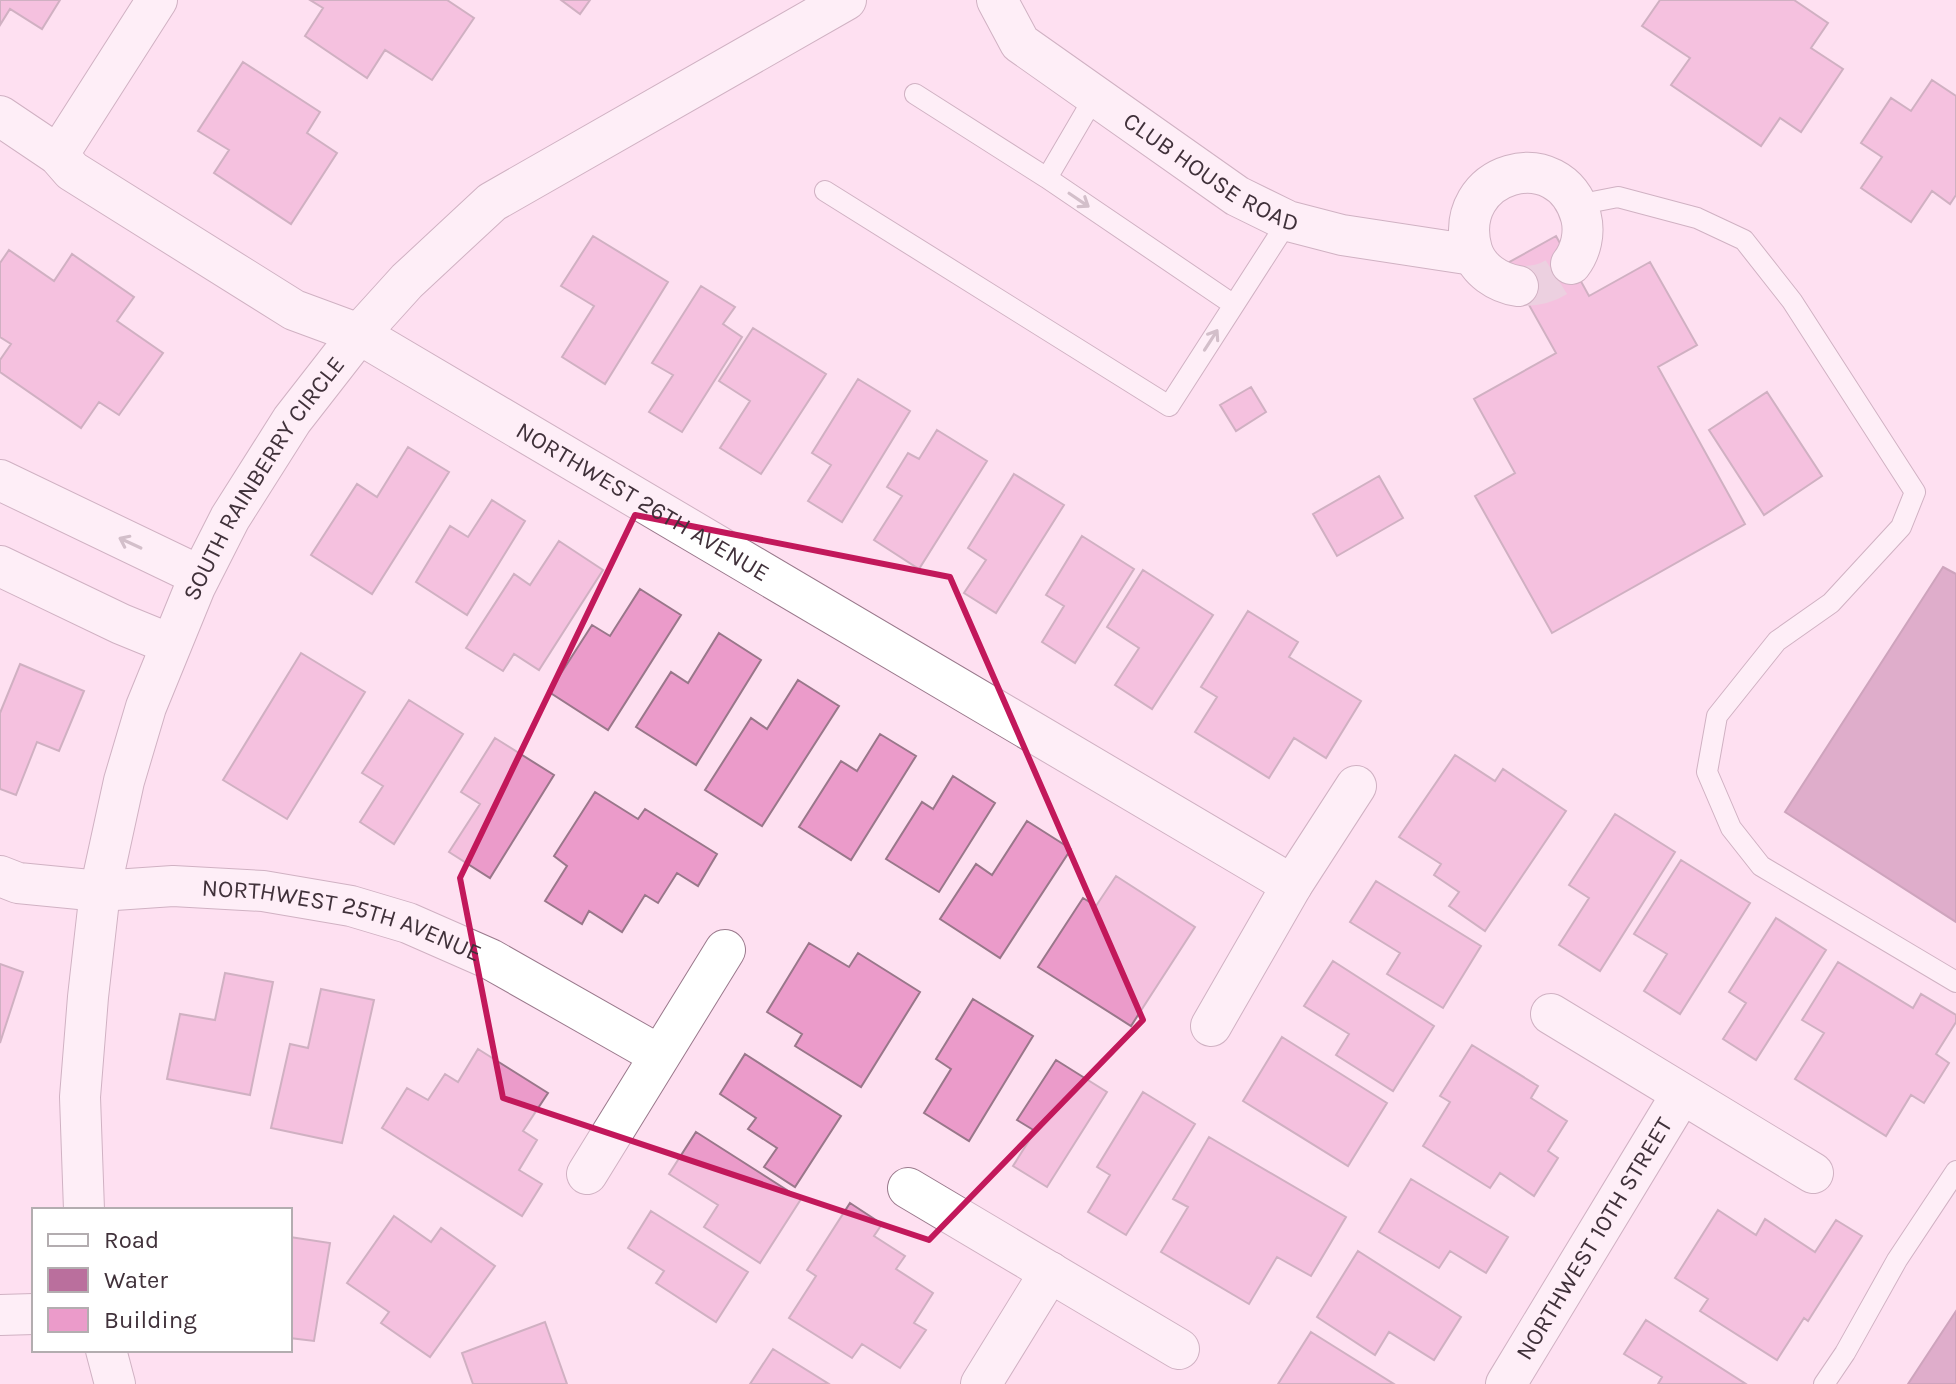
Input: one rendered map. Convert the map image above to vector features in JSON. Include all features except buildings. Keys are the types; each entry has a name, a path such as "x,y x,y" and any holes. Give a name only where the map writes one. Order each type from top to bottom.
{"street":[{"path":"58,155 157,0"},
{"name":"SOUTH RAINBERRY CIRCLE","path":"84,1208 80,1097 100,891 124,781 146,707 200,576 230,518 292,420 359,334 407,281 492,202 846,0"},
{"name":"CLUB HOUSE ROAD","path":"997,0 1020,43 1237,196 1288,221 1342,235 1473,255"},
{"name":"NORTHWEST 26TH AVENUE","path":"0,116 58,155 72,171 294,310 359,334 1292,885"},
{"path":"1518,286 1498,281 1484,270 1473,255 1469,237 1469,219 1475,202 1486,188 1501,178 1518,173 1536,173 1553,179 1567,190 1583,222 1582,240 1571,264"},
{"path":"0,480 200,576"},
{"path":"0,566 170,644"},
{"path":"1211,1026 1292,885 1356,786"},
{"name":"NORTHWEST 25TH AVENUE","path":"0,876 18,883 100,891 173,886 263,891 351,906 408,923 490,959 659,1055"},
{"path":"587,1174 725,950"},
{"name":"NORTHWEST 10TH STREET","path":"1551,1014 1813,1173"},
{"name":"NORTHWEST 10TH STREET","path":"1506,1384 1681,1095"},
{"path":"908,1188 1179,1349"},
{"path":"981,1384 1050,1272"},
{"path":"0,1315 32,1314"},
{"path":"107,1352 115,1384"}],"lane":[{"path":"915,94 1047,178 1234,305"},
{"path":"1047,178 1095,96"},
{"path":"825,191 1169,406 1288,221"},
{"path":"1577,205 1618,197 1697,218 1744,240 1792,301 1915,492 1901,527 1831,603 1777,641 1717,716 1707,772 1731,828 1761,866 1956,982"},
{"path":"1824,1384 1897,1260 1956,1171"}],"highlighted area":[{"path":"635,515 950,577 1143,1020 929,1240 503,1098 460,878"}],"water":[{"path":"1943,567 1956,574 1956,922 1785,812"},
{"path":"1956,1311 1956,1384 1908,1384"}],"tunnel":[{"path":"1518,286 1548,282 1571,264"}]}
